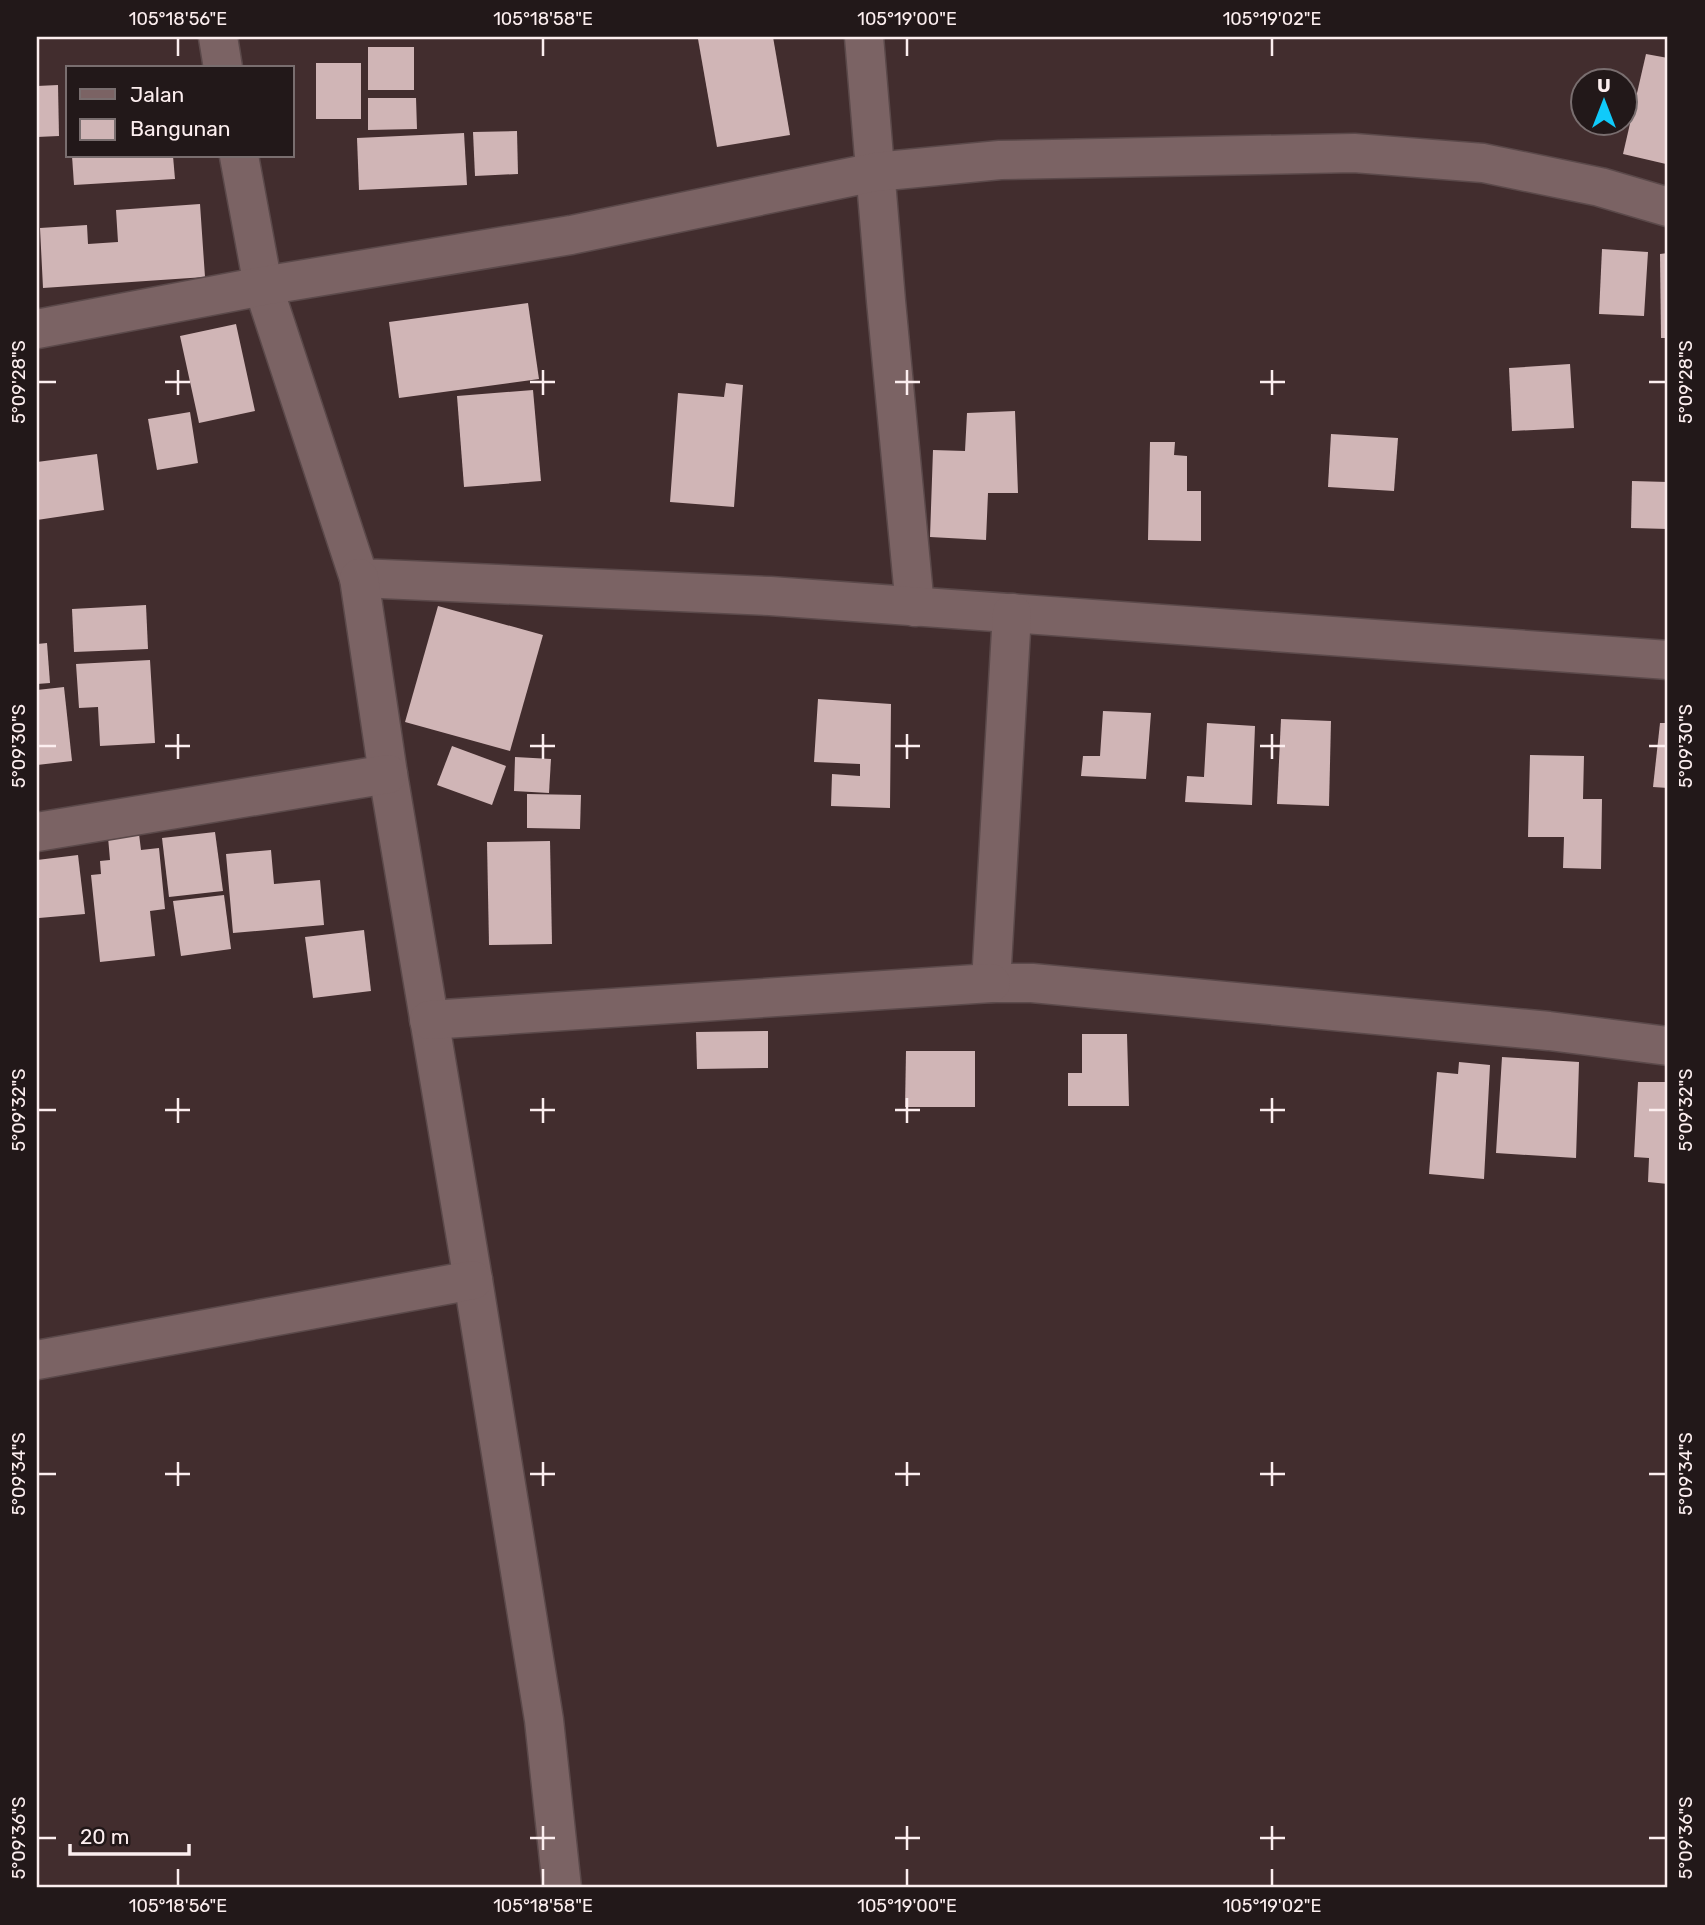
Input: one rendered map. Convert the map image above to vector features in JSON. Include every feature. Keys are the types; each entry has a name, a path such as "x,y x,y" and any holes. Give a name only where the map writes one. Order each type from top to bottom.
{"street":[{"path":"218,37 223,66"},
{"path":"864,37 915,607"},
{"path":"37,329 263,286 571,234 875,172 1000,160 1354,153 1483,163 1600,187 1668,207"},
{"path":"239,158 263,286 359,578 388,774 474,1280 544,1720 562,1888"},
{"path":"359,578 770,596 1668,660"},
{"path":"991,983 1012,613"},
{"path":"37,832 388,774"},
{"path":"429,1020 991,983 1032,983 1508,1027 1668,1046"},
{"path":"37,1360 474,1280"}],"building":[{"path":"773,37 790,135 717,147 698,39"},
{"path":"368,47 414,47 414,90 368,90"},
{"path":"1646,54 1668,58 1666,164 1623,154 1627,136 1638,136 1638,89"},
{"path":"316,63 361,63 361,119 316,119"},
{"path":"58,85 59,136 37,137 37,86"},
{"path":"368,98 416,98 417,129 368,130"},
{"path":"517,131 518,174 475,176 473,132"},
{"path":"464,133 467,185 359,190 357,138"},
{"path":"72,158 173,158 175,179 74,185"},
{"path":"200,204 205,277 43,288 40,228 87,225 88,244 118,242 116,210"},
{"path":"1602,249 1648,252 1644,316 1599,314"},
{"path":"1668,253 1668,338 1661,338 1660,254"},
{"path":"528,303 539,379 399,398 389,322"},
{"path":"236,324 255,411 199,423 180,336"},
{"path":"1570,364 1574,428 1512,431 1509,368"},
{"path":"726,383 743,385 734,507 670,502 678,393 724,397"},
{"path":"533,390 541,481 464,487 457,396"},
{"path":"1015,411 1018,493 988,493 986,540 930,537 933,450 965,451 967,413"},
{"path":"190,412 198,463 157,470 148,419"},
{"path":"1331,434 1398,438 1394,491 1328,487"},
{"path":"1150,442 1175,442 1174,455 1187,456 1187,491 1201,491 1201,541 1148,540"},
{"path":"97,454 104,510 37,520 37,462"},
{"path":"1632,481 1668,482 1668,529 1631,528"},
{"path":"146,605 148,649 74,652 72,609"},
{"path":"438,606 543,635 510,751 405,722"},
{"path":"47,643 50,683 37,684 37,644"},
{"path":"150,660 155,743 100,746 98,707 79,708 76,664"},
{"path":"64,687 72,761 37,765 37,690"},
{"path":"818,699 891,704 890,808 831,806 832,774 860,776 860,764 814,762"},
{"path":"1103,711 1151,713 1146,779 1081,776 1083,756 1100,756"},
{"path":"1281,719 1331,721 1329,806 1277,804"},
{"path":"1207,723 1255,726 1252,805 1185,802 1187,776 1204,777"},
{"path":"1660,723 1668,723 1668,788 1653,787"},
{"path":"452,746 506,766 492,805 437,785"},
{"path":"1530,755 1584,756 1583,799 1602,799 1601,869 1563,868 1564,837 1528,837"},
{"path":"515,757 551,759 549,793 514,791"},
{"path":"527,794 581,795 580,829 527,828"},
{"path":"215,832 223,891 169,897 162,838"},
{"path":"139,834 141,850 159,848 165,909 150,911 155,956 100,962 91,875 101,874 100,861 110,860 108,837"},
{"path":"550,841 552,944 489,945 487,842"},
{"path":"271,850 274,884 320,880 324,925 233,933 226,854"},
{"path":"78,855 85,914 39,918 37,860"},
{"path":"224,895 231,949 181,956 173,901"},
{"path":"364,930 371,991 313,998 305,937"},
{"path":"768,1031 768,1068 697,1069 696,1032"},
{"path":"1082,1034 1127,1034 1129,1106 1068,1106 1068,1073 1082,1073"},
{"path":"906,1051 975,1051 975,1107 905,1107"},
{"path":"1502,1057 1579,1062 1576,1158 1496,1153"},
{"path":"1459,1062 1490,1065 1484,1179 1429,1174 1437,1072 1458,1074"},
{"path":"1638,1082 1668,1082 1668,1184 1648,1182 1649,1158 1634,1157"}]}
